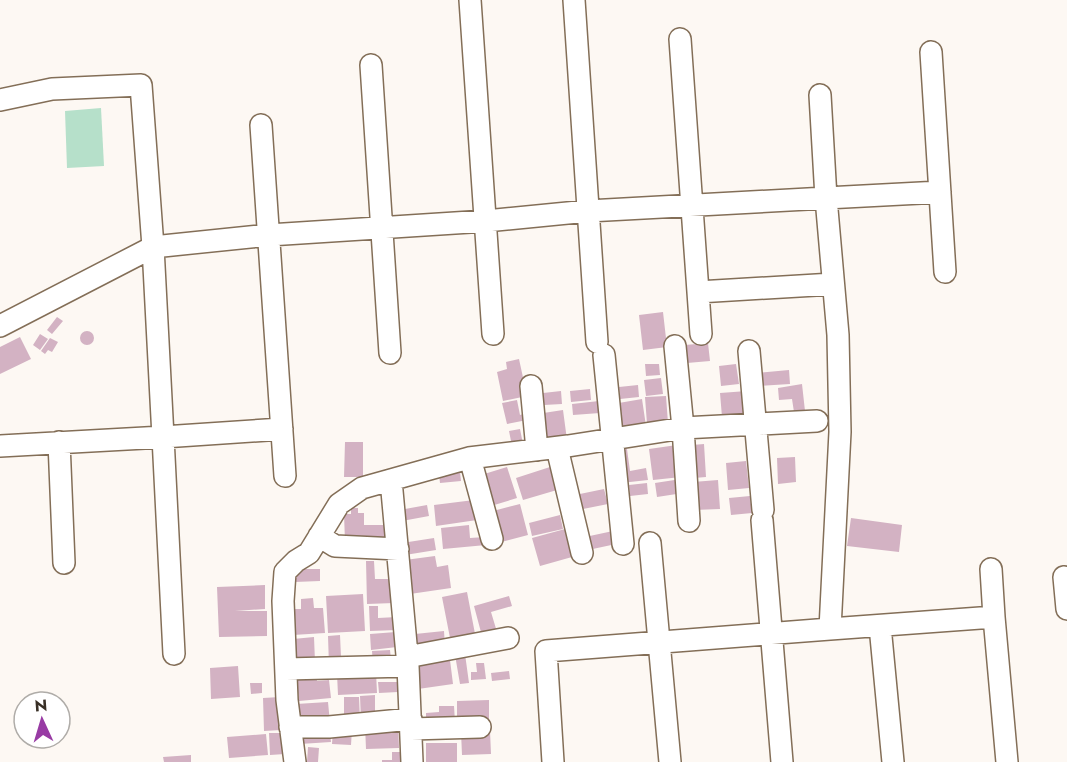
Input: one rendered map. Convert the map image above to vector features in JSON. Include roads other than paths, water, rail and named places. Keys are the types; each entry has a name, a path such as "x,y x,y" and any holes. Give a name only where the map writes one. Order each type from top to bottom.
{"street":[{"path":"470,0 493,334"},
{"path":"574,0 600,349 623,544"},
{"path":"680,39 701,334"},
{"path":"931,52 945,273"},
{"path":"372,65 390,353"},
{"path":"0,100 52,89 141,85 153,247 174,654"},
{"path":"820,96 838,335 840,432 830,629"},
{"path":"261,125 285,476"},
{"path":"0,326 153,247 588,211 940,192"},
{"path":"698,292 833,284"},
{"path":"675,346 689,521"},
{"path":"750,351 782,762"},
{"path":"531,386 547,449 582,553"},
{"path":"295,762 286,669 283,601 285,572 309,553 339,504 362,488 471,458 683,428 816,421"},
{"path":"0,446 282,429"},
{"path":"59,442 64,562"},
{"path":"471,458 492,539"},
{"path":"392,480 408,662 412,762"},
{"path":"319,536 335,546 398,549"},
{"path":"650,543 670,762"},
{"path":"991,569 1007,762"},
{"path":"1064,577 1067,609"},
{"path":"553,762 546,651 994,617"},
{"path":"880,626 893,762"},
{"path":"286,669 408,662 507,638"},
{"path":"290,727 411,724 480,727"}]}
